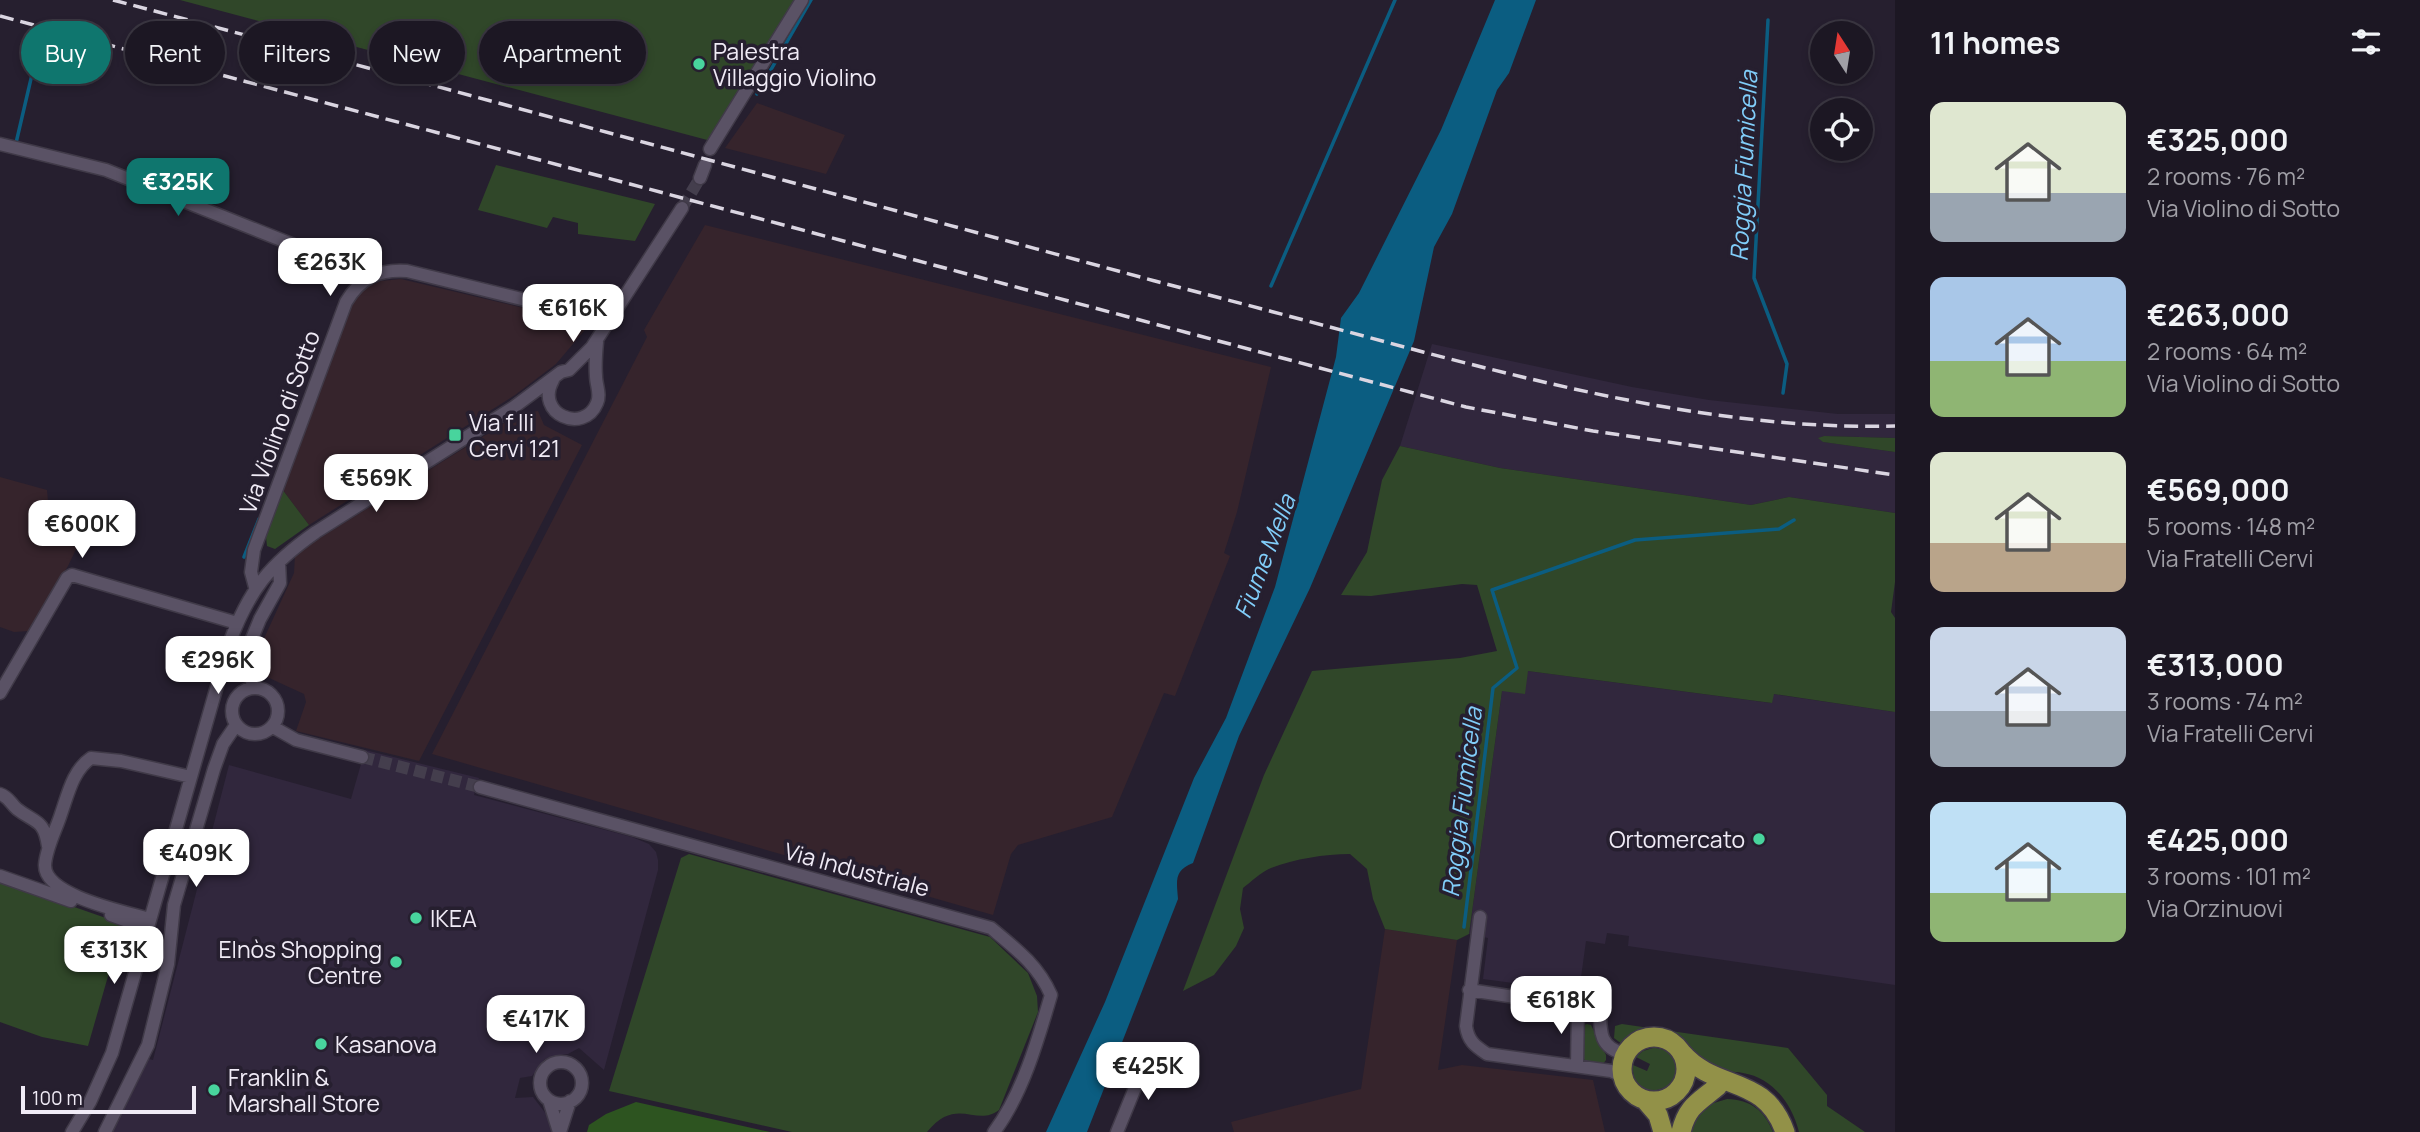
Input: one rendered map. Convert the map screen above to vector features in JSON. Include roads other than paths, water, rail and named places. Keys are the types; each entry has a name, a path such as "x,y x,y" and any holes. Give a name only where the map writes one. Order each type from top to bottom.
{"main road":[{"path":"1663,1132 1658,1115 1646,1101 1630,1092 1622,1076 1625,1054 1636,1042 1653,1037 1666,1040 1693,1066 1726,1085"},
{"path":"1674,1132 1671,1123 1675,1092 1686,1071 1680,1051"},
{"path":"1681,1132 1687,1112 1696,1103 1726,1085"},
{"path":"1646,1101 1660,1101 1675,1092 1726,1085 1745,1087 1771,1105 1785,1132"}],"street":[{"path":"710,149 802,0"},
{"path":"0,144 106,170 354,269 367,278 385,272 407,271 583,314 605,327"},
{"path":"700,178 705,165"},
{"path":"72,1132 90,1102 112,1053 237,623 255,587 279,562 316,532 514,407 585,356 681,208"},
{"name":"Via Violino di Sotto","path":"255,587 251,572 254,550 346,302 357,285 367,278"},
{"path":"555,378 549,388 549,400 555,411 561,416 576,419 591,413 598,399 598,338"},
{"path":"569,370 585,372 596,383"},
{"path":"514,407 539,398 549,400"},
{"path":"253,688 249,663 251,641 280,583 279,562"},
{"path":"0,693 66,578 72,575 237,623"},
{"path":"253,688 266,691 276,700 279,713 274,727 254,735 247,734 236,725 233,718 234,702 245,690 253,688"},
{"path":"105,1132 148,1045 168,964 174,905 214,769 223,744 236,725"},
{"path":"274,727 296,740 362,757"},
{"path":"149,923 63,890 47,876 45,867 48,850 75,777 91,758 121,761 191,777"},
{"name":"Via Industriale","path":"480,787 991,928 1031,961 1043,977 1051,995 1037,1041 1006,1115 994,1132"},
{"path":"0,794 41,824 46,833 48,850"},
{"path":"0,876 149,923"},
{"path":"1480,917 1469,990 1466,1026 1468,1037 1487,1054 1611,1071 1622,1076"},
{"path":"1469,990 1600,1010 1600,1027 1605,1042 1612,1051 1625,1054"},
{"path":"1577,1066 1578,1007"},
{"path":"1117,1132 1146,1061"},
{"path":"550,1100 560,1104 570,1101 578,1094 581,1079 572,1065 559,1062 547,1067 540,1079 542,1091 550,1100 559,1132"},
{"path":"559,1132 570,1101"}],"water":[{"path":"1495,0 1536,0 1509,73 1497,90 1452,214 1434,247 1414,341 1310,588 1239,736 1193,863 1179,873 1178,899 1087,1132 1046,1132 1105,1002 1194,778 1226,718 1275,587 1336,357 1341,318 1359,293 1441,130"}],"waterway":[{"path":"757,94 811,0"},
{"path":"1271,286 1395,0"},
{"name":"Roggia Fiumicella","path":"1768,20 1754,278 1787,364 1783,393"},
{"path":"16,143 30,84"},
{"path":"244,557 259,519"},
{"name":"Roggia Fiumicella","path":"1464,927 1493,688 1517,668 1492,590 1635,540 1779,529 1794,520"}],"tunnel":[{"path":"682,208 700,178"},
{"path":"362,757 480,787"}],"railway":[{"path":"113,0 1155,281 1539,381 1716,415 1835,426 1895,426"},
{"path":"0,16 1466,407 1593,431 1895,475"}],"place":[{"name":"Palestra Villaggio Violino","path":"699,64"},
{"name":"Via f.lli Cervi 121","path":"455,435"},
{"name":"Ortomercato","path":"1759,839"},
{"name":"IKEA","path":"416,918"},
{"name":"Elnòs Shopping Centre","path":"396,962"},
{"name":"Kasanova","path":"321,1044"},
{"name":"Franklin & Marshall Store","path":"214,1090"}],"water label":[{"name":"Fiume Mella","path":"1264,556"}]}
